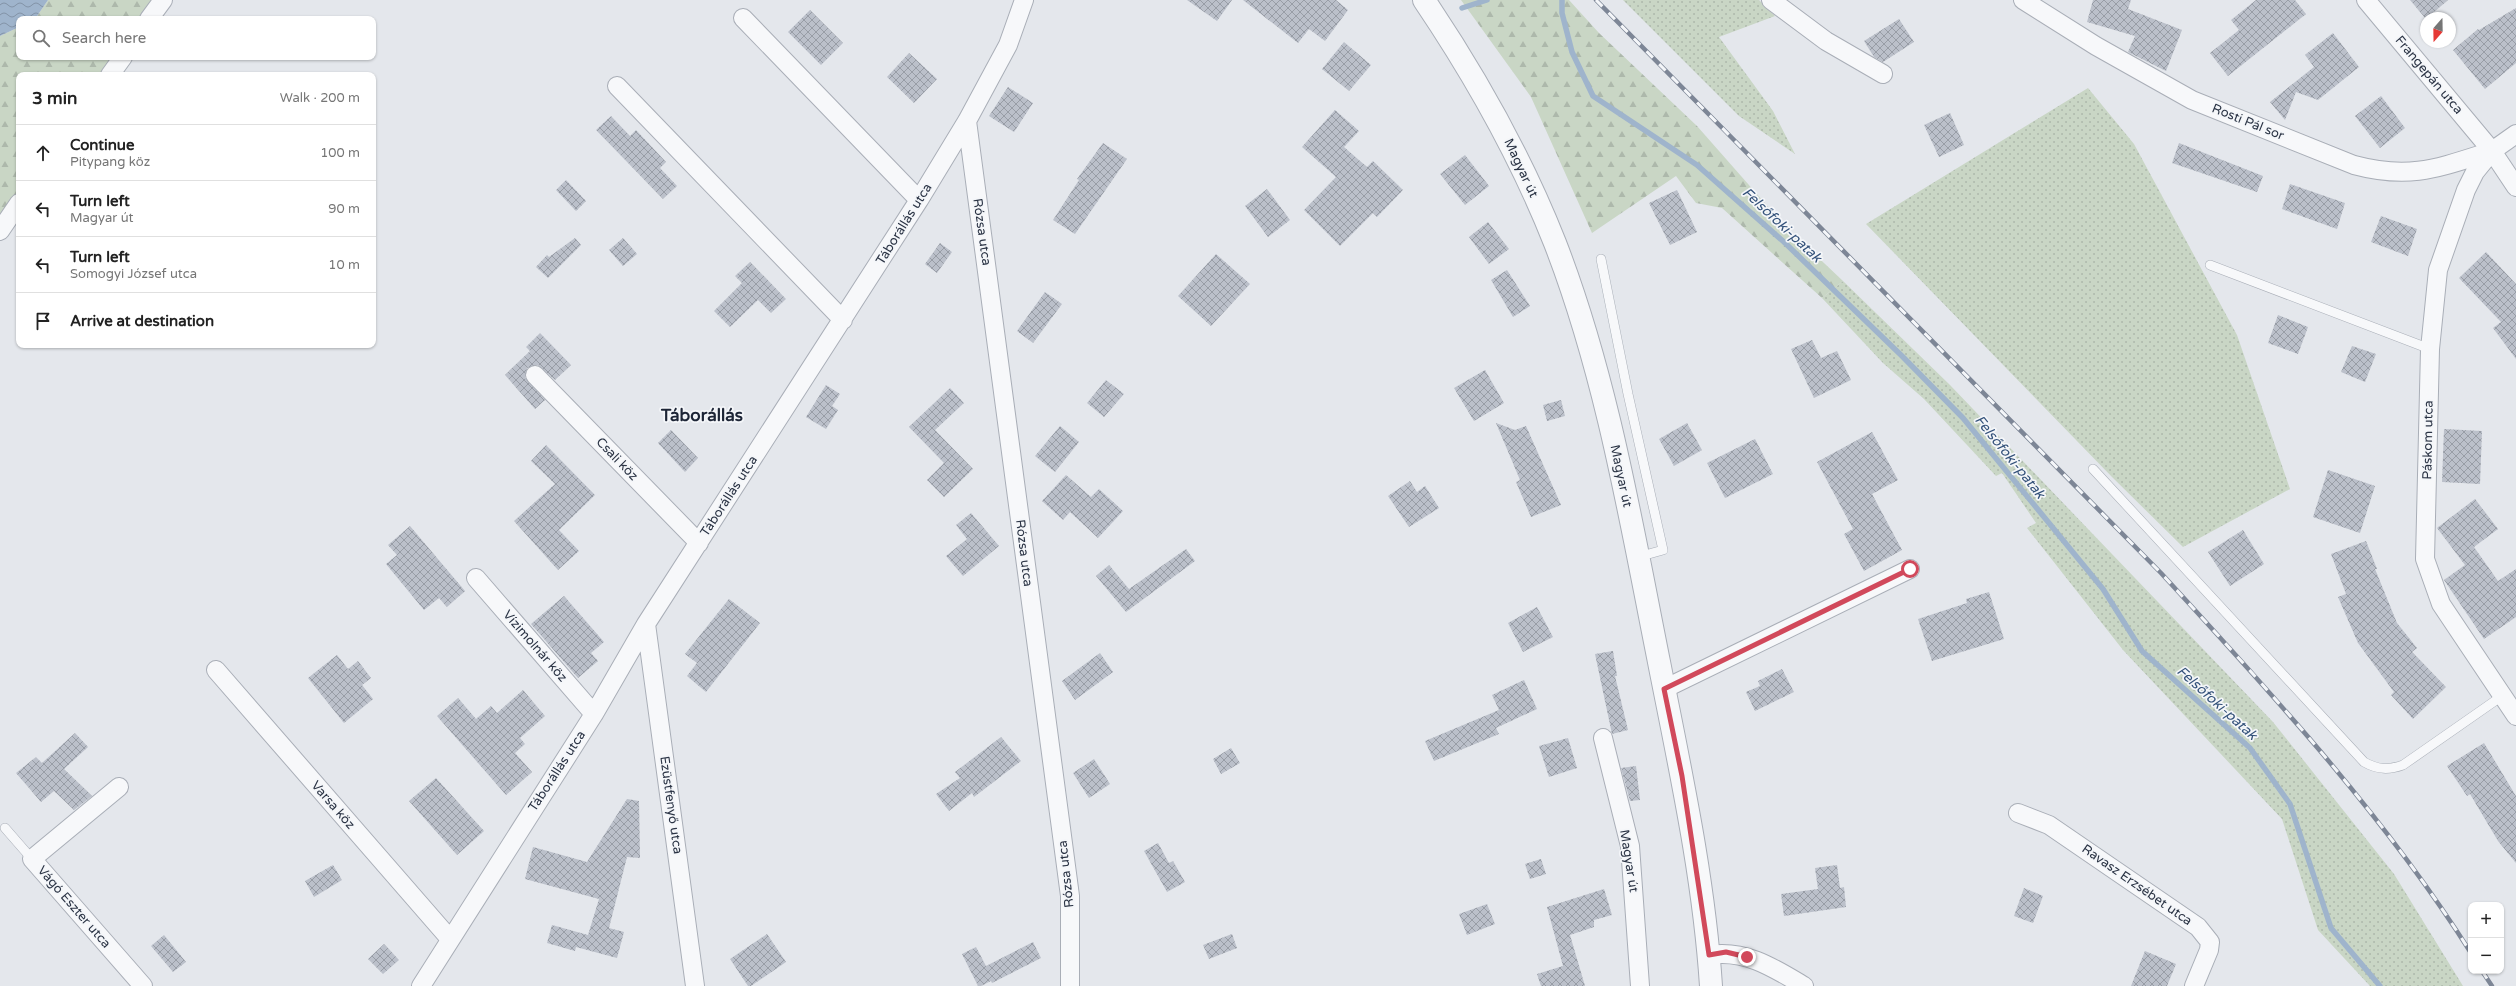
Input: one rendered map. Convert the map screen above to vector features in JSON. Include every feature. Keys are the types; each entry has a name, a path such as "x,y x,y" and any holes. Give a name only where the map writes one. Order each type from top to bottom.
{"street":[{"path":"151,16 163,0"},
{"name":"Táborállás utca","path":"421,986 594,714 646,624 844,320 919,200 967,121 1008,45 1024,0"},
{"name":"Magyar út","path":"1424,0 1465,61 1526,175 1555,243 1571,288 1601,390 1638,557 1682,776 1709,955 1711,986"},
{"path":"1771,0 1826,41 1883,74"},
{"name":"Rosti Pál sor","path":"2023,0 2096,46 2192,100 2354,165 2377,171 2401,174 2440,168 2492,151"},
{"name":"Frangepán utca","path":"2366,0 2492,151 2516,187"},
{"path":"743,18 919,200"},
{"path":"112,72 121,60"},
{"path":"617,86 844,320"},
{"name":"Rózsa utca","path":"967,121 1070,896 1070,986"},
{"path":"2492,151 2516,134"},
{"name":"Páskom utca","path":"2492,151 2475,172 2466,190 2438,270 2430,349 2425,559 2441,604 2516,716"},
{"path":"0,231 16,207"},
{"name":"Csali köz","path":"536,375 699,543"},
{"path":"1664,689 1910,569"},
{"name":"Vízimolnár köz","path":"476,578 594,714"},
{"name":"Ezüstfenyő utca","path":"646,624 695,986"},
{"name":"Varsa köz","path":"216,670 450,939"},
{"name":"Magyar út","path":"1603,738 1630,846 1640,986"},
{"name":"Vágó Eszter utca","path":"119,787 32,859 143,986"},
{"name":"Ravasz Erzsébet utca","path":"2018,813 2049,825 2198,927 2210,942 2209,950 2194,986"},
{"path":"1709,955 1726,952 1747,957 1773,967 1804,986"}],"lane":[{"path":"1601,259 1628,394 1663,550 1638,557"},
{"path":"2210,265 2430,349"},
{"path":"2092,469 2364,762 2382,769 2403,765 2502,696"},
{"path":"5,828 32,859"}],"green space":[{"path":"48,0 162,0 151,16 37,16"},
{"path":"1461,0 1569,0 1599,33 1697,126 1786,227 1843,281 1822,298 1722,208 1696,203 1676,176 1592,233 1531,97"},
{"path":"1623,0 1759,0 1775,16 1719,37 1773,111 1795,154 1739,116"},
{"path":"16,28 16,60 120,60 112,72 16,72 16,209 0,232 0,36"},
{"path":"2088,88 2134,144 2237,335 2290,489 2183,547 2112,477 1866,224"},
{"path":"1843,281 1950,385 2273,722 2394,874 2463,986 2370,986 2318,930 2282,819 2123,650 2027,528 2036,523 2002,473 1996,476 1924,399 1883,363 1822,298"}],"water":[{"path":"0,0 48,0 37,16 16,16 16,28 0,36"}],"building":[{"path":"1187,0 1232,0 1217,21"},
{"path":"1243,0 1336,0 1348,10 1325,41 1309,29 1298,43"},
{"path":"2093,0 2131,0 2128,9 2182,30 2166,71 2128,52 2135,36 2087,22"},
{"path":"2256,0 2295,0 2306,14 2228,76 2210,53 2239,30 2231,20"},
{"path":"2410,0 2448,0 2434,12 2420,12"},
{"path":"2516,8 2516,63 2485,89 2453,50 2478,29 2479,30"},
{"path":"810,10 843,43 821,65 788,32"},
{"path":"1899,19 1914,42 1883,62 1874,57 1864,41"},
{"path":"2333,33 2359,67 2318,100 2296,92 2285,120 2270,102 2314,67 2305,55"},
{"path":"1344,42 1371,65 1349,91 1322,69"},
{"path":"909,53 937,79 914,103 887,77"},
{"path":"1008,87 1033,103 1014,132 989,116"},
{"path":"2381,96 2405,128 2380,148 2355,116"},
{"path":"1335,110 1359,131 1344,147 1367,167 1373,161 1403,190 1377,217 1373,213 1340,246 1304,210 1336,177 1302,147"},
{"path":"1950,113 1964,145 1939,157 1924,125"},
{"path":"611,116 630,136 636,130 666,162 660,168 677,186 663,199 596,130"},
{"path":"1103,143 1127,159 1075,234 1053,220 1079,180 1077,179"},
{"path":"2179,143 2263,176 2257,192 2172,163"},
{"path":"1465,155 1489,186 1465,205 1440,174"},
{"path":"566,180 586,201 576,211 556,190"},
{"path":"2290,184 2345,203 2337,229 2282,209"},
{"path":"1267,189 1290,220 1268,237 1245,206"},
{"path":"1677,190 1697,232 1670,245 1649,203"},
{"path":"2381,216 2417,229 2408,256 2371,242"},
{"path":"1488,222 1509,249 1489,264 1469,237"},
{"path":"575,238 581,245 548,278 536,267 547,255 549,257"},
{"path":"623,238 637,254 623,266 609,250"},
{"path":"940,243 952,252 937,273 925,264"},
{"path":"2486,252 2516,284 2516,359 2493,328 2501,322 2459,278"},
{"path":"1216,254 1250,284 1211,326 1178,296"},
{"path":"750,262 786,299 771,313 758,300 730,327 714,311 742,283 735,276"},
{"path":"1507,270 1530,306 1513,317 1491,280"},
{"path":"1045,292 1062,304 1033,343 1017,331"},
{"path":"2278,315 2308,327 2298,354 2268,343"},
{"path":"540,333 571,365 555,380 538,365 527,368 525,378 545,400 535,409 505,375 530,351 526,347"},
{"path":"1812,340 1821,358 1837,351 1851,380 1814,398 1791,349"},
{"path":"2352,346 2376,354 2365,382 2341,372"},
{"path":"1485,370 1504,403 1474,421 1454,388"},
{"path":"1106,380 1124,394 1104,417 1087,403"},
{"path":"826,385 840,394 832,406 838,410 826,429 806,417"},
{"path":"950,388 964,403 935,430 973,469 944,497 927,480 944,463 909,427"},
{"path":"1561,400 1565,416 1547,421 1543,405"},
{"path":"1496,423 1515,430 1526,426 1561,505 1531,517 1516,482 1520,480"},
{"path":"1687,423 1702,450 1674,466 1659,439"},
{"path":"1060,426 1079,442 1055,472 1035,456"},
{"path":"2444,429 2482,431 2480,484 2442,482"},
{"path":"671,430 698,458 685,472 658,443"},
{"path":"1872,432 1898,480 1872,494 1902,550 1864,571 1844,534 1853,529 1817,462"},
{"path":"1755,439 1773,474 1725,498 1707,463"},
{"path":"546,445 595,495 559,530 579,551 558,570 514,521 555,484 531,461"},
{"path":"2328,470 2375,486 2360,533 2313,517"},
{"path":"1066,475 1091,497 1099,489 1123,511 1098,538 1070,512 1063,520 1042,501"},
{"path":"1410,481 1417,492 1425,486 1439,508 1409,527 1388,496"},
{"path":"2475,499 2498,529 2474,547 2498,581 2516,569 2516,617 2484,639 2444,580 2465,565 2437,528"},
{"path":"971,513 999,546 963,576 946,556 967,539 956,525"},
{"path":"410,526 465,591 447,607 439,598 424,610 386,564 397,555 388,545"},
{"path":"2243,530 2264,564 2230,586 2208,552"},
{"path":"2366,541 2377,569 2375,569 2397,623 2417,648 2412,652 2446,687 2413,719 2391,695 2394,692 2358,643 2338,597 2346,594 2331,554"},
{"path":"1186,549 1195,561 1126,612 1096,576 1109,565 1129,589"},
{"path":"1989,592 2004,639 1932,661 1918,619 1967,603 1966,599"},
{"path":"564,596 604,642 591,653 598,661 578,678 531,624"},
{"path":"729,599 760,623 706,692 687,676 697,663 685,654"},
{"path":"1537,607 1553,637 1523,652 1508,623"},
{"path":"1613,651 1617,676 1615,676 1628,730 1612,734 1595,654"},
{"path":"1100,653 1113,672 1075,700 1062,681"},
{"path":"337,655 348,669 358,661 371,678 362,685 373,699 344,723 308,678"},
{"path":"1782,669 1794,692 1755,711 1746,692 1760,686 1758,681"},
{"path":"1524,680 1537,709 1496,728 1499,734 1434,761 1425,741 1499,710 1492,695"},
{"path":"523,690 545,716 520,738 525,744 515,753 532,772 506,795 437,716 458,698 476,719 491,706 497,713"},
{"path":"75,733 88,747 64,769 92,796 74,810 54,791 41,802 16,773 36,757 42,763"},
{"path":"1001,737 1021,761 974,797 972,793 949,811 936,794 960,778 955,772"},
{"path":"1568,738 1577,768 1549,777 1539,746"},
{"path":"2484,743 2516,796 2516,863 2498,841 2470,794 2467,796 2447,766"},
{"path":"1231,748 1240,763 1221,774 1213,759"},
{"path":"1094,759 1110,784 1089,798 1073,773"},
{"path":"1636,766 1640,800 1630,801 1621,768"},
{"path":"436,778 484,831 457,855 409,801"},
{"path":"627,799 639,801 640,858 627,857 609,928 624,932 617,958 576,947 575,951 547,943 552,925 588,935 599,899 525,879 533,847 587,862"},
{"path":"1158,843 1169,863 1173,861 1185,882 1167,892 1144,851"},
{"path":"1541,859 1546,874 1530,879 1525,864"},
{"path":"333,865 342,880 314,897 305,881"},
{"path":"1837,865 1840,888 1844,887 1846,907 1784,916 1781,894 1818,889 1815,868"},
{"path":"2024,888 2043,896 2033,923 2014,916"},
{"path":"1604,889 1612,915 1594,920 1594,927 1570,935 1585,986 1541,986 1537,974 1563,966 1547,907"},
{"path":"1487,904 1495,924 1467,935 1459,914"},
{"path":"767,934 786,962 751,986 748,986 730,959"},
{"path":"1232,934 1237,948 1209,959 1203,945"},
{"path":"164,935 186,962 173,972 151,946"},
{"path":"1033,942 1041,958 992,983 991,981 981,986 978,986 962,954 976,947 986,966"},
{"path":"384,944 399,960 383,974 368,959"},
{"path":"2145,951 2176,964 2167,986 2131,986"}],"waterway":[{"path":"1462,8 1487,0"},
{"name":"Felsőfoki-patak","path":"1562,0 1562,13 1572,52 1593,96 1697,165 1784,242 1902,356 1963,418 2103,589 2142,651 2250,748 2290,804 2331,928 2380,986"}],"railway":[{"path":"1596,0 2161,573 2325,756 2401,852 2468,948"},
{"path":"2484,974 2492,986"}],"district":[{"name":"Táborállás","path":"702,415"}],"route":[{"path":"1747,957 1726,952 1709,955 1682,776 1664,689 1910,569"}]}
